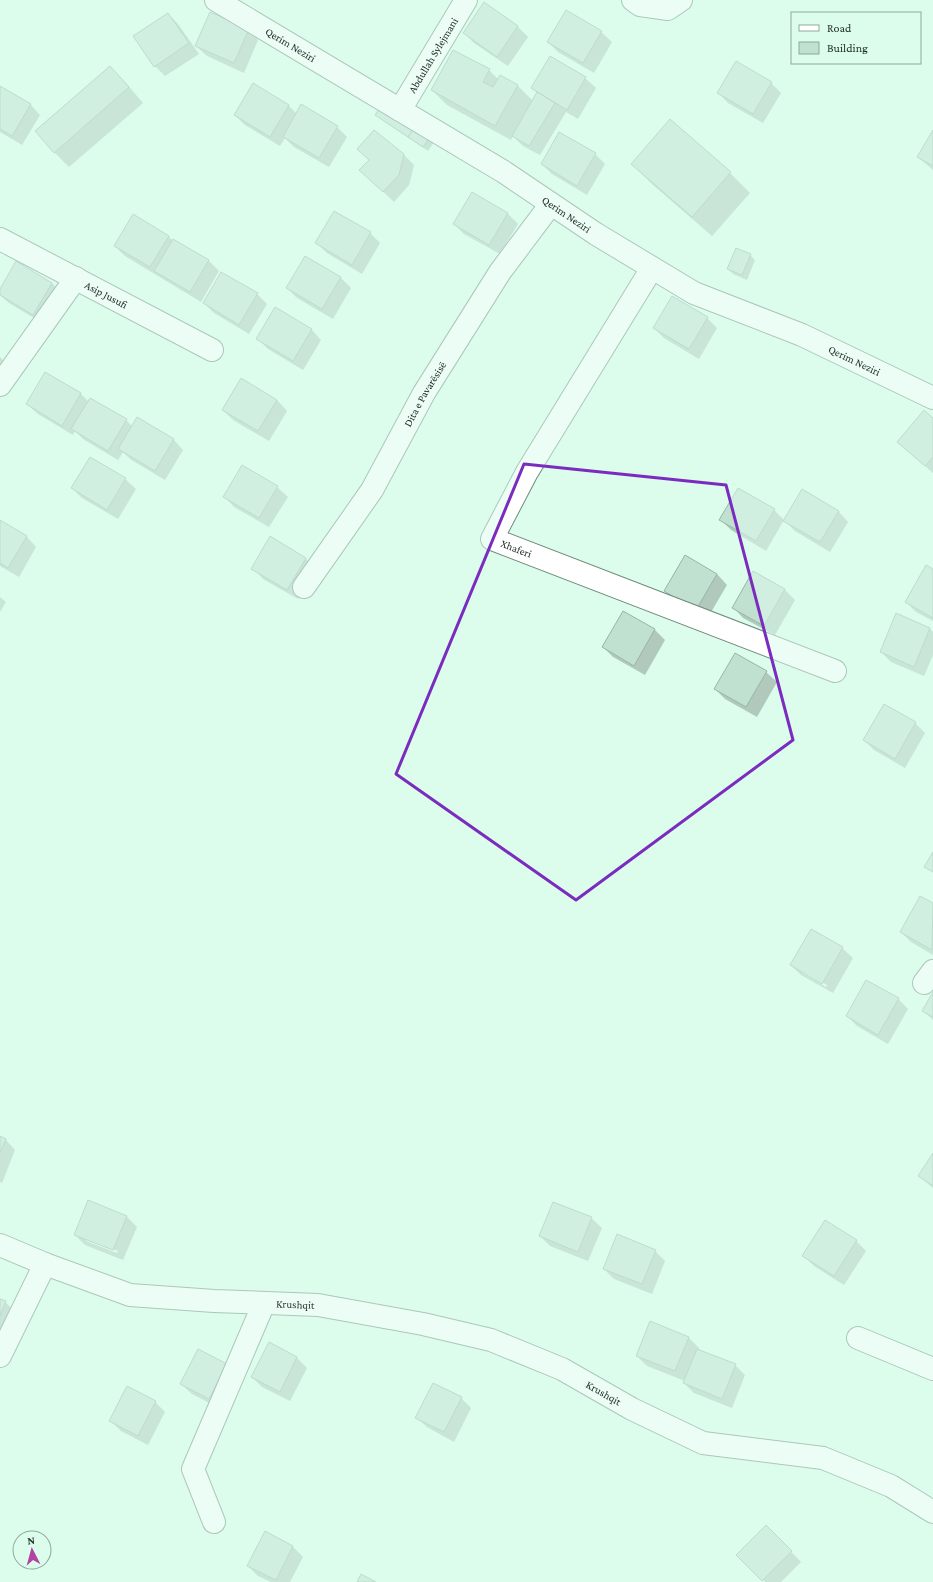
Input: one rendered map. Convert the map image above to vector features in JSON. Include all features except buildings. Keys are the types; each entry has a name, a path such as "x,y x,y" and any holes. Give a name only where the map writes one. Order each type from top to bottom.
{"street":[{"name":"Qerim Neziri","path":"216,0 504,172 596,234 694,293 802,335 933,398"},
{"name":"Abdullah Sylejmani","path":"400,110 466,0"},
{"path":"633,0 640,5 668,9 681,0"},
{"name":"Dita e Pavarësisë","path":"304,587 372,490 424,393 500,272 551,204"},
{"name":"Asip Jusufi","path":"0,239 212,350"},
{"name":"Xhaferi","path":"652,268 527,472 492,539 835,671"},
{"path":"0,385 76,278"},
{"name":"Krushqit","path":"0,1245 45,1264 130,1295 318,1305 423,1324 491,1340 562,1369 632,1408 703,1443 823,1458 891,1486 933,1512"},
{"path":"0,1356 45,1264"},
{"name":"Krushqit","path":"214,1522 194,1469 264,1303"},
{"path":"858,1338 933,1369"}],"highlighted area":[{"path":"524,464 726,485 793,740 576,900 396,774"}]}
